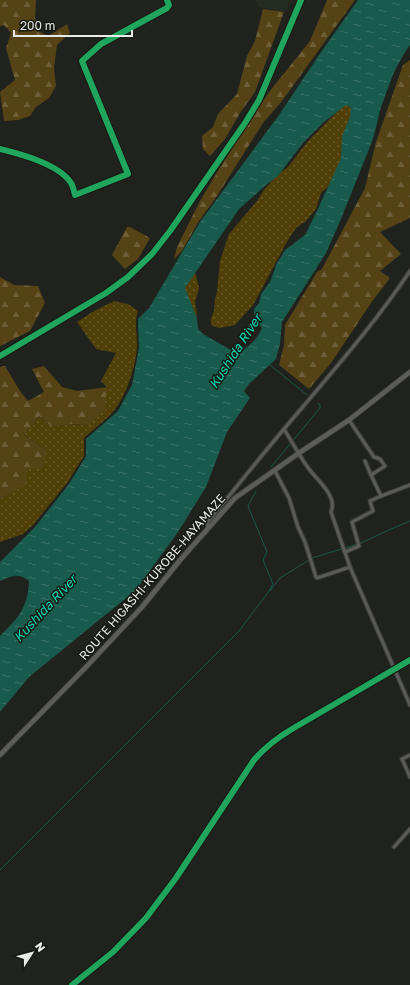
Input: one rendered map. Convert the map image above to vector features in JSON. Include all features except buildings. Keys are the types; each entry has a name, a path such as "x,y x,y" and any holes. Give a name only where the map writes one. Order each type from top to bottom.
{"main road":[{"name":"ROUTE HIGASHI-KUROBE-HAYAMAZE","path":"0,755 142,607 181,558 235,498 275,471 298,451 349,420 410,372"}],"street":[{"path":"0,149 25,156 54,169 69,181 75,195 128,174 82,61 101,44 168,8 169,5 167,0"},
{"path":"0,356 118,285 137,269 156,248 170,231 245,123 259,100 300,0"},
{"path":"208,527 207,523 349,352 410,271"},
{"path":"349,420 374,457 380,459 385,466 372,474"},
{"path":"284,429 310,470 323,484 329,495 333,506 331,512 350,567 410,705"},
{"path":"365,461 381,496"},
{"path":"275,471 288,494 298,527 305,542 317,578 350,567"},
{"path":"344,550 359,546 352,522 372,513 373,511 370,501 410,485"},
{"path":"72,985 103,961 146,918 176,878 254,760 262,751 277,738 410,660"},
{"path":"410,755 402,759 410,777"},
{"path":"394,847 410,828"}],"shaded area":[{"path":"256,0 291,0 286,12 259,7"},
{"path":"350,99 359,116 332,183 321,193 316,209 305,222 297,227 288,240 253,305 235,325 219,328 211,325 211,318 214,311 217,292 220,261 229,234 278,174 288,167 308,141"},
{"path":"193,273 196,275 199,288 195,302 197,315 191,324 175,296"},
{"path":"114,301 128,304 138,311 136,323 137,352 131,378 124,394 113,412 84,438 84,456 67,483 33,525 23,534 0,542 0,498 5,496 27,468 47,451 24,435 39,416 52,427 72,424 89,425 107,387 101,381 116,353 96,349 77,322"}],"green space":[{"path":"0,0 36,0 35,18 40,32 48,36 67,24 70,33 57,45 54,68 56,86 49,98 36,107 30,116 18,120 4,121 0,92 15,80 6,48 11,33 4,25 0,26"},
{"path":"327,0 355,0 282,101 263,123 217,196 199,221 182,251 174,259 177,247 200,201 269,92 310,41"},
{"path":"263,9 284,12 255,92 240,113 225,139 210,156 203,149 202,136 213,127 218,114 237,94 247,56 255,41"},
{"path":"410,60 410,218 380,232 401,254 380,271 390,278 371,303 331,363 309,389 279,365 284,345 285,325 317,272 322,269 365,188 376,142 403,65"},
{"path":"127,227 130,227 150,238 138,259 125,269 112,255"},
{"path":"0,277 14,285 38,286 45,303 30,331 0,346"},
{"path":"5,366 28,401 44,392 32,369 44,366 62,387 77,391 107,387 104,411 89,425 72,424 52,427 39,416 24,435 47,451 42,469 28,468 26,484 0,498 0,367"}],"water":[{"name":"Kushida River","path":"358,0 410,0 410,45 394,72 381,107 373,139 341,219 326,253 282,322 280,344 276,359 249,384 244,391 250,398 227,432 206,487 178,532 136,590 29,677 0,712 0,636 21,612 27,598 29,581 22,576 12,576 0,581 0,562 35,527 69,484 86,456 86,439 118,411 132,385 139,348 138,319 149,308 200,222 279,115","holes":["346,105 351,108 350,117 342,136 341,158 317,211 305,235 285,250 277,263 270,282 261,294 259,303 254,309 254,317 242,336 247,334 259,324 262,328 258,336 250,345 239,353 203,334 198,329 197,318 185,288 239,209 278,176 303,143 324,122"]}],"waterway":[{"path":"270,365 307,395"},
{"path":"271,467 320,408 318,403"},
{"path":"0,870 239,631 269,591 273,584 263,560 267,552 248,506 256,491"},
{"path":"312,558 361,543 410,521"},
{"path":"270,591 280,578 309,560"}],"cycle path":[{"path":"0,149 38,161 58,170 71,183 75,195 128,174 82,61 101,44 167,8 169,5 167,0"},
{"path":"0,356 106,293 128,277 152,254 170,231 245,123 259,100 301,0"},
{"path":"72,985 113,952 146,918 176,878 254,760 262,751 287,732 410,660"}]}
